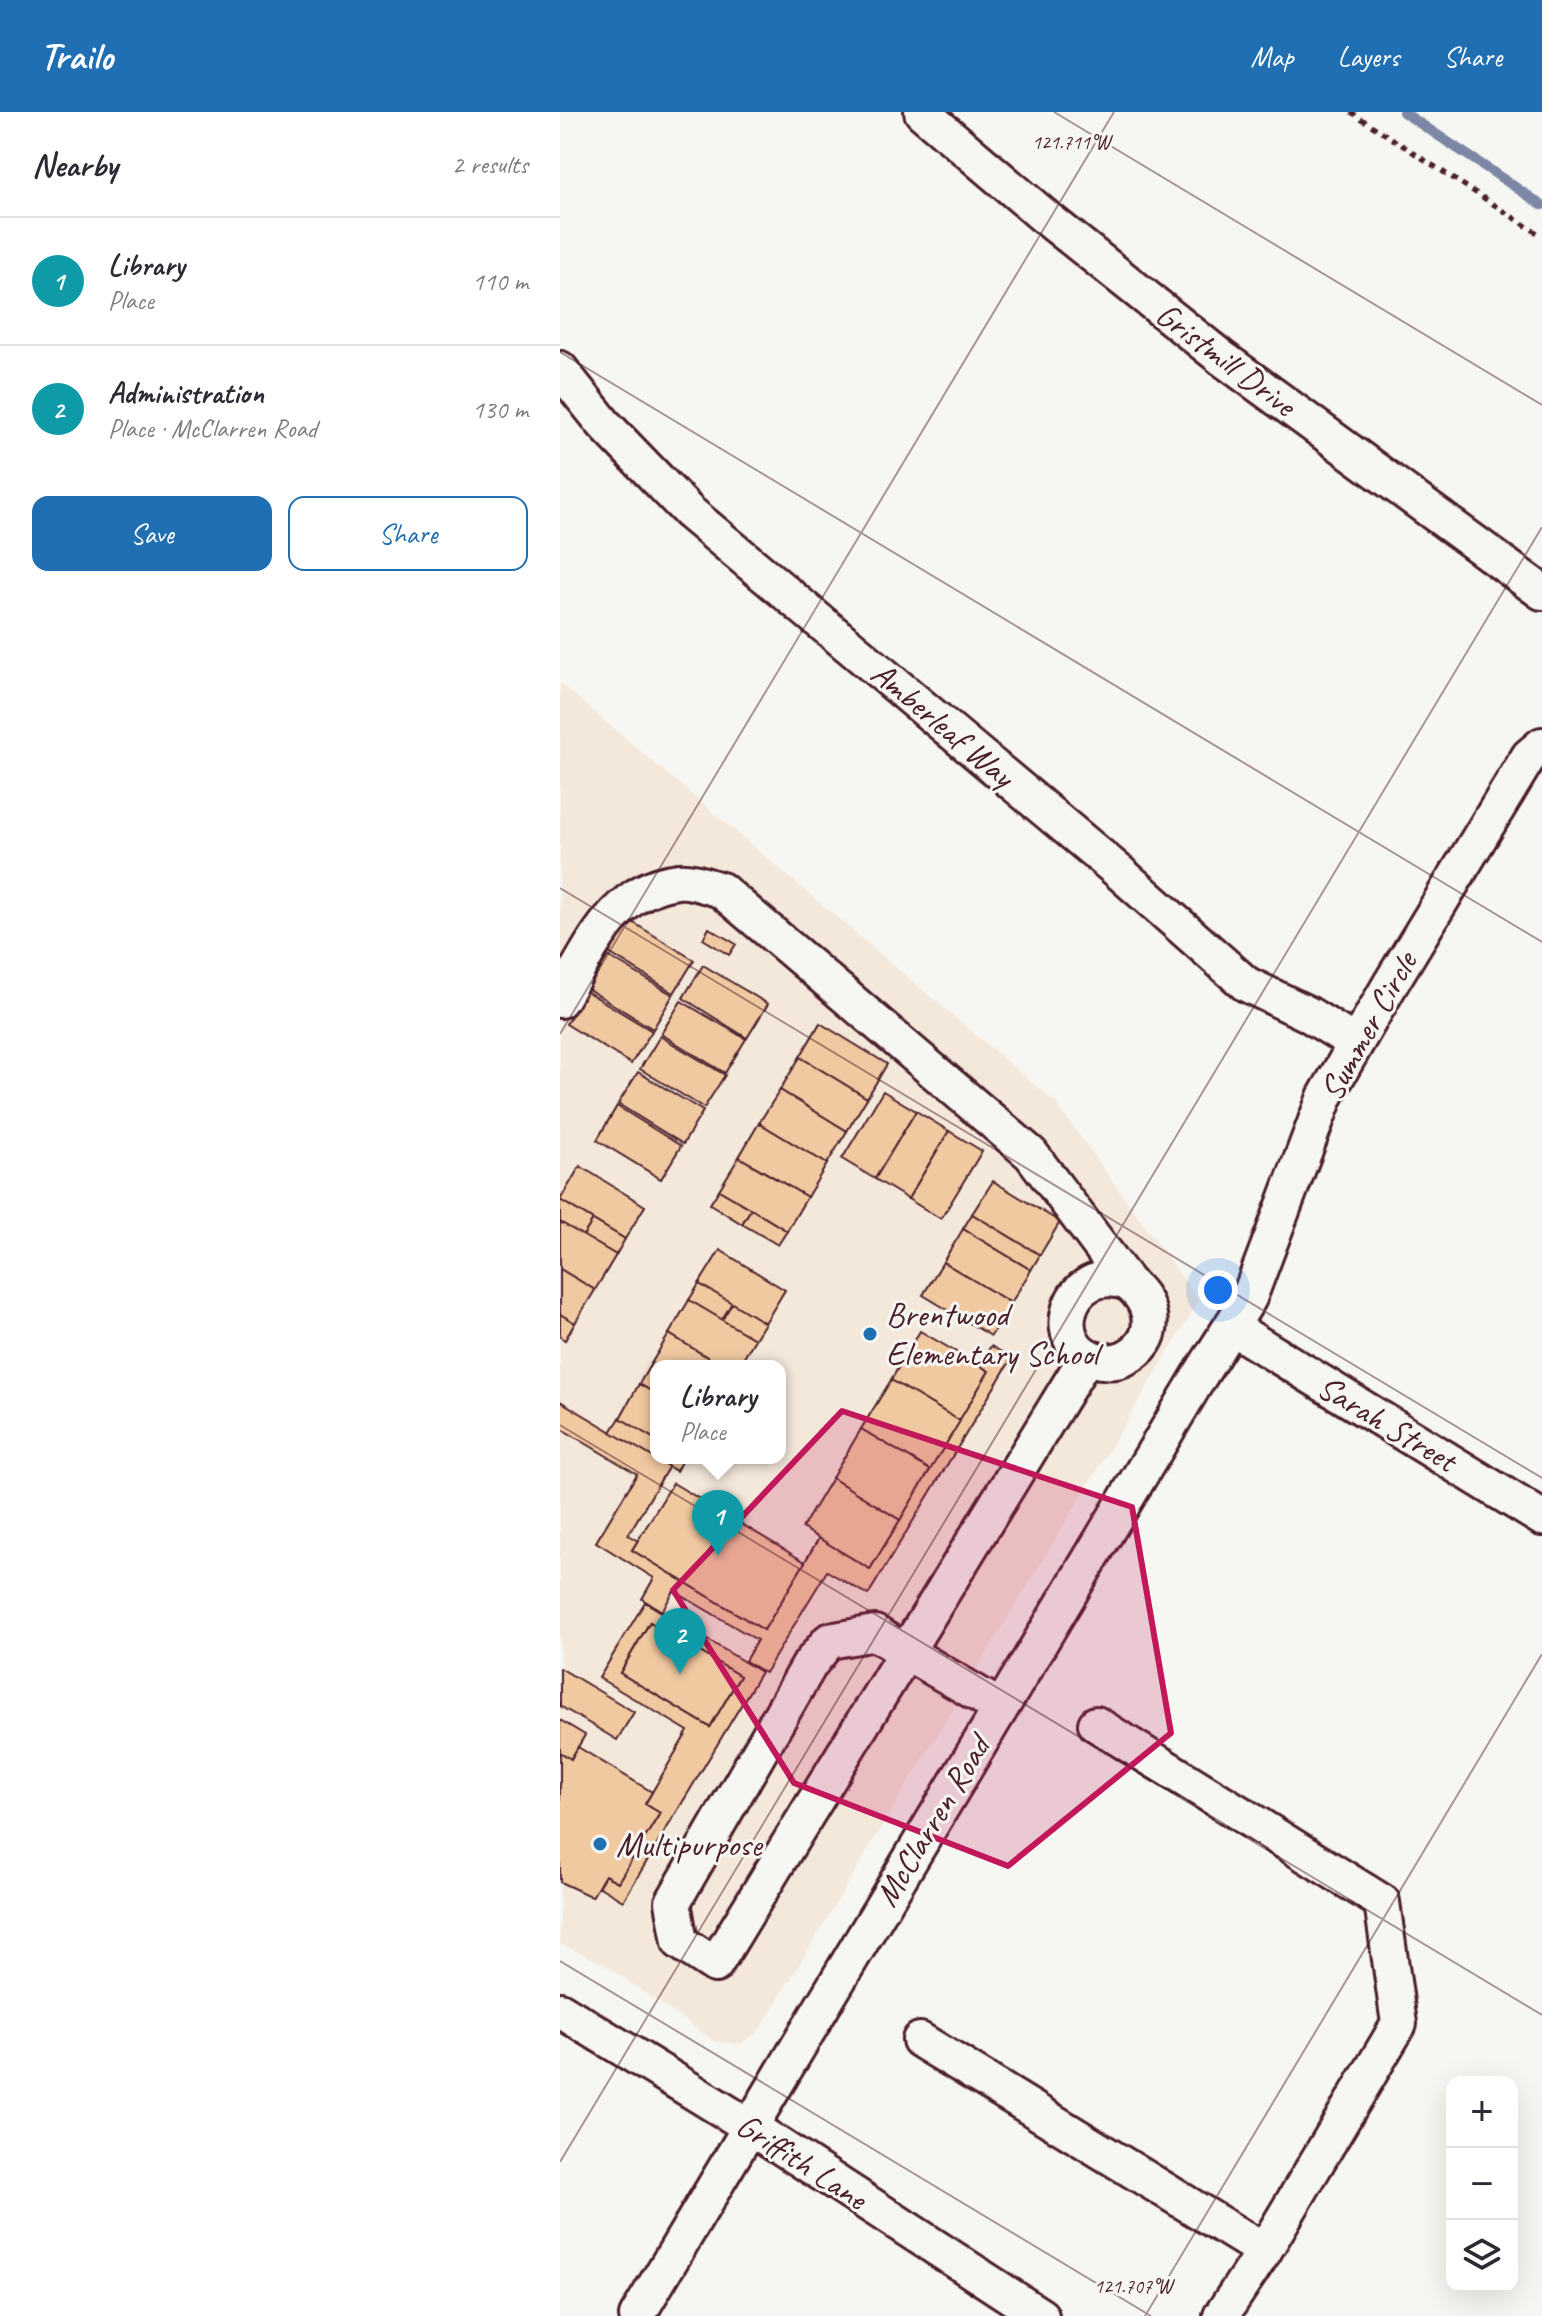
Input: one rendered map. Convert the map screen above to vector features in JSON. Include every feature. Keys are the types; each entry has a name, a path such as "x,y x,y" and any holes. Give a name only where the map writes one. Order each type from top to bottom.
{"street":[{"name":"Gristmill Drive","path":"922,112 1044,216 1222,358 1542,592"},
{"name":"Amberleaf Way","path":"560,369 604,424 689,512 1117,870 1246,984 1308,1014 1355,1043"},
{"name":"Summer Circle","path":"1231,1327 1249,1298 1325,1097 1529,756 1542,745"},
{"path":"560,1000 612,914 640,891 681,880 721,890 1031,1154 1128,1283 1147,1303 1149,1332 1134,1352 1122,1360 1108,1362 1087,1356 1071,1340 1067,1326 1069,1306 1087,1284 1104,1279 1128,1283"},
{"name":"Sarah Street","path":"1231,1327 1542,1518"},
{"name":"McClarren Road","path":"637,2316 1231,1327"},
{"path":"1000,1707 906,1652 875,1633 829,1641 810,1664 673,1902 680,1942 715,1965 906,1652 1087,1356"},
{"path":"1096,1724 1382,1902 1399,2024 1264,2251 1221,2316"},
{"name":"Griffith Lane","path":"560,2010 749,2126 1041,2316"},
{"path":"920,2040 1264,2251"}],"path":[{"path":"1351,112 1542,236"}],"highlighted area":[{"path":"842,1411 1132,1507 1171,1733 1008,1866 794,1783 673,1590"}],"shaded area":[{"name":"Brentwood Elementary School","path":"560,683 1056,1103 1199,1301 759,2031 740,2044 716,2042 602,1963 560,1944"}],"building":[{"path":"629,920 694,960 674,993 609,953"},
{"path":"709,928 736,944 729,955 703,939"},
{"path":"608,956 673,995 653,1029 588,989"},
{"path":"703,965 768,1004 747,1038 683,998"},
{"path":"586,991 652,1031 631,1064 566,1024"},
{"path":"681,1001 746,1039 725,1073 661,1034"},
{"path":"820,1023 887,1064 867,1098 800,1057"},
{"path":"660,1036 725,1075 704,1108 640,1069"},
{"path":"800,1057 867,1098 847,1131 780,1090"},
{"path":"638,1072 703,1111 683,1144 618,1104"},
{"path":"780,1090 847,1131 827,1164 759,1123"},
{"path":"883,1091 916,1111 875,1179 842,1159"},
{"path":"617,1106 681,1146 661,1179 597,1140"},
{"path":"916,1111 949,1131 908,1199 875,1179"},
{"path":"759,1123 827,1164 807,1197 739,1157"},
{"path":"949,1131 982,1151 941,1219 908,1199"},
{"path":"739,1157 807,1197 787,1231 719,1190"},
{"path":"580,1166 645,1206 625,1239 560,1200"},
{"path":"993,1181 1060,1222 1040,1255 972,1214"},
{"path":"719,1190 751,1209 742,1224 710,1204"},
{"path":"560,1200 593,1220 583,1236 560,1222"},
{"path":"751,1209 787,1231 778,1245 742,1224"},
{"path":"972,1214 1040,1255 1031,1270 963,1229"},
{"path":"593,1220 625,1239 616,1255 583,1236"},
{"path":"560,1222 616,1255 595,1290 560,1269"},
{"path":"963,1229 1031,1270 1011,1303 943,1262"},
{"path":"720,1250 785,1290 765,1323 699,1284"},
{"path":"943,1262 1011,1303 991,1336 923,1295"},
{"path":"560,1269 595,1290 575,1323 560,1314"},
{"path":"699,1284 732,1303 722,1320 689,1300"},
{"path":"689,1300 755,1339 743,1360 712,1360 669,1334"},
{"path":"732,1303 765,1323 755,1339 722,1320"},
{"path":"560,1314 575,1323 565,1340 560,1337"},
{"path":"920,1331 989,1371 960,1421 891,1380"},
{"path":"669,1334 712,1360 653,1360"},
{"path":"991,1346 1012,1358 868,1595 827,1571 765,1673 745,1661 757,1640 674,1591 662,1611 642,1599 654,1578 596,1542 637,1474 560,1428 560,1401 650,1455 650,1464 669,1466 628,1535 638,1541 632,1550 764,1630 819,1538 870,1569 989,1371 979,1365"},
{"path":"649,1367 650,1368 650,1390 639,1384"},
{"path":"891,1380 960,1421 930,1470 861,1429"},
{"path":"639,1384 650,1390 650,1436 620,1418"},
{"path":"620,1418 650,1436 650,1455 611,1432"},
{"path":"861,1429 930,1470 900,1520 832,1478"},
{"path":"664,1464 680,1464 676,1471"},
{"path":"832,1478 900,1520 870,1569 802,1528"},
{"path":"673,1483 805,1562 764,1630 632,1550"},
{"path":"645,1602 761,1672 623,1901 598,1886 605,1875 618,1882 660,1813 645,1804 688,1731 599,1678","holes":["650,1622 740,1676 710,1727 620,1673"]},
{"path":"650,1622 740,1676 710,1727 620,1673"},
{"path":"560,1668 634,1712 617,1740 560,1706"},
{"path":"560,1720 585,1735 571,1759 560,1752"},
{"name":"Multipurpose","path":"578,1747 652,1792 645,1804 660,1813 618,1882 605,1875 592,1897 560,1882 560,1752 571,1759"}],"waterway":[{"path":"1403,112 1542,205"}],"place":[{"name":"Brentwood Elementary School","path":"870,1334"},
{"name":"Library","path":"718,1556"},
{"name":"Administration","path":"680,1674"},
{"name":"Multipurpose","path":"600,1844"}]}
